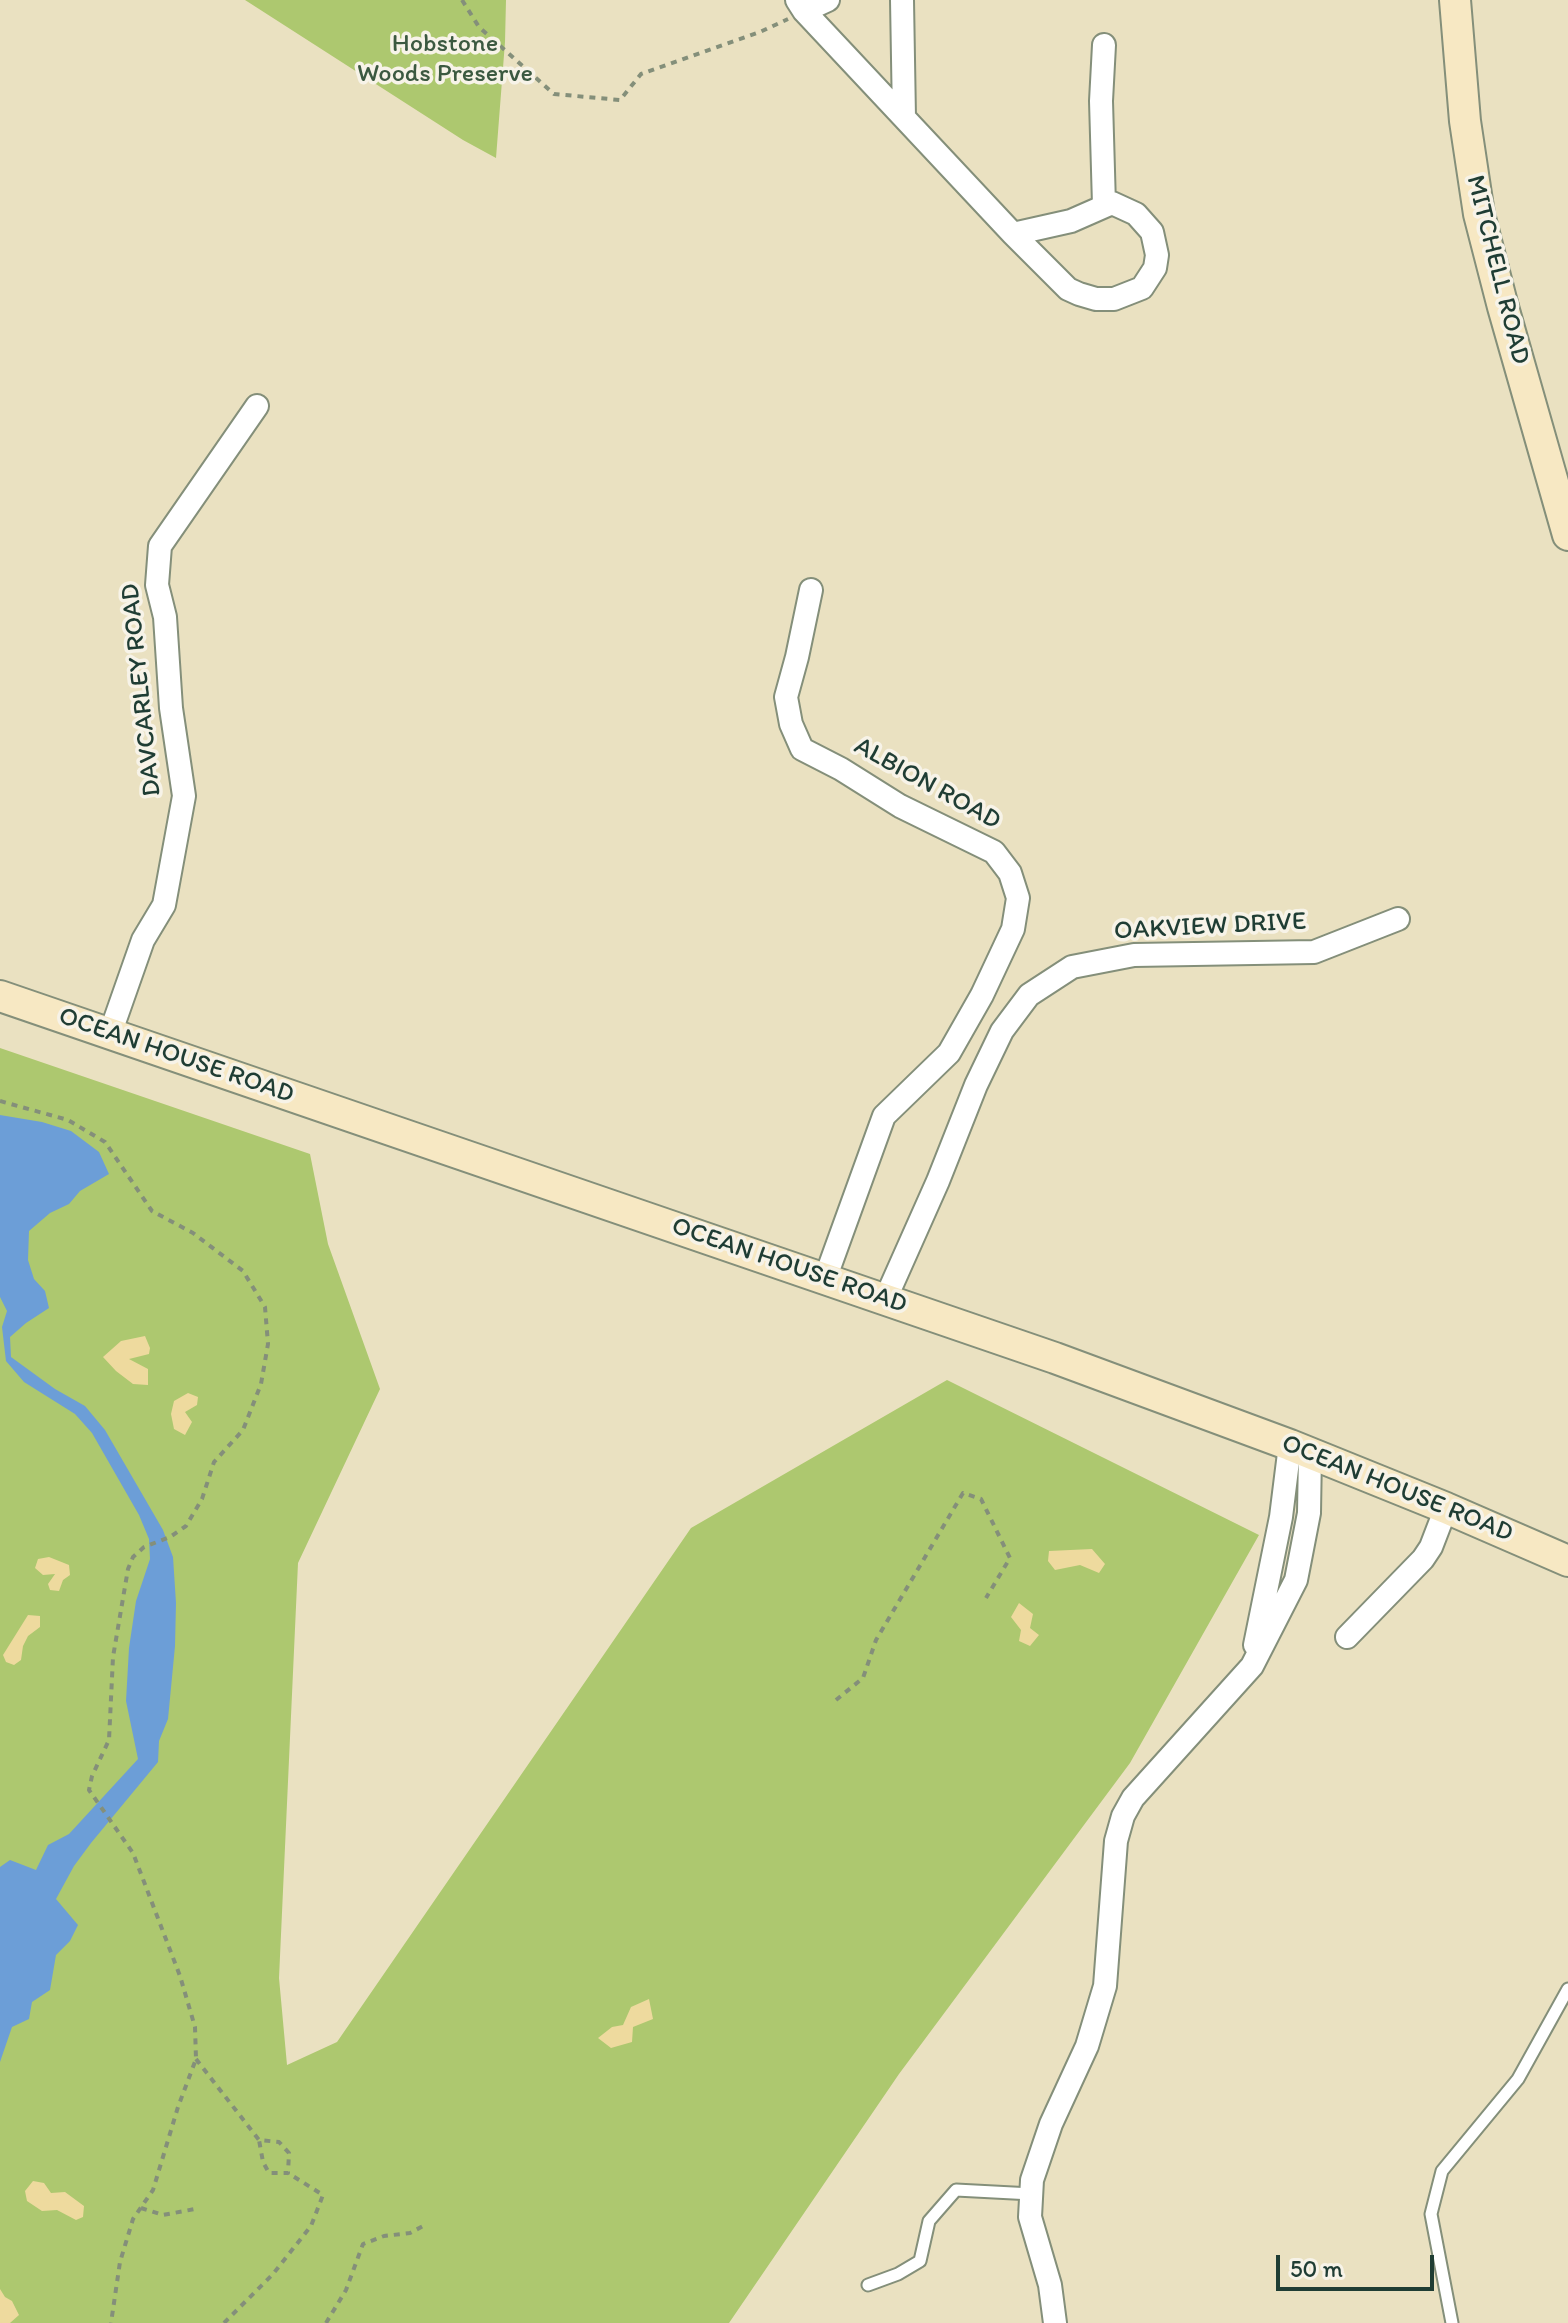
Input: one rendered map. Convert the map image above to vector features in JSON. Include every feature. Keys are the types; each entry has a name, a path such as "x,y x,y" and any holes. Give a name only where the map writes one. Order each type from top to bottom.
{"main road":[{"name":"MITCHELL ROAD","path":"1455,0 1465,121 1479,214 1568,535"},
{"name":"OCEAN HOUSE ROAD","path":"0,996 1055,1358 1300,1449 1568,1561"}],"street":[{"path":"801,5 828,0"},
{"path":"902,0 904,117"},
{"path":"801,5 1013,234 1068,289 1096,299 1127,296 1142,288 1155,268 1156,243 1152,232 1128,208 1112,203 1071,221 1013,234"},
{"path":"1104,45 1101,101 1104,205"},
{"name":"DAVCARLEY ROAD","path":"110,1034 143,940 164,905 184,796 171,708 165,617 157,585 160,546 257,406"},
{"name":"ALBION ROAD","path":"811,590 786,697 791,724 802,749 900,806 994,852 1010,873 1018,898 1013,929 982,995 949,1053 884,1116 825,1279"},
{"name":"OAKVIEW DRIVE","path":"885,1300 938,1181 976,1085 1002,1031 1029,995 1072,967 1134,955 1314,952 1398,919"},
{"path":"1055,2323 1050,2285 1030,2217 1032,2180 1051,2124 1087,2046 1105,1986 1116,1841 1123,1816 1133,1798 1252,1666 1281,1517 1300,1449"},
{"path":"1347,1637 1423,1559 1446,1508"}],"lane":[{"path":"1452,2323 1431,2214 1442,2171 1518,2079 1568,1989"},
{"path":"868,2285 898,2274 920,2261 929,2221 956,2190 1032,2194"}],"path":[{"path":"462,0 479,27 554,94 620,100 641,74 760,32 801,5"},
{"path":"0,1101 68,1120 105,1142 152,1211 193,1233 243,1271 265,1307 268,1344 261,1384 243,1430 214,1462 202,1499 186,1526 170,1537 144,1547 133,1557 128,1569 113,1657 109,1740 92,1776 89,1790 133,1853 180,1976 195,2027 196,2059 153,2190 133,2219 120,2262 111,2323"},
{"path":"836,1700 863,1678 876,1640 963,1493 981,1499 1010,1558 986,1598"},
{"path":"196,2059 259,2140 259,2149 269,2173 288,2173 323,2195 311,2226 273,2274 224,2323"},
{"path":"259,2140 279,2142 289,2153 288,2173"},
{"path":"141,2208 163,2215 195,2209"},
{"path":"326,2323 346,2290 363,2244 384,2236 410,2233 425,2225"}],"green space":[{"name":"Hobstone Woods Preserve","path":"245,0 506,0 496,158 463,140"},
{"path":"0,1048 310,1154 328,1244 380,1389 298,1563 279,1978 287,2065 337,2042 691,1528 947,1380 1259,1535 1130,1763 899,2074 729,2323 0,2323"}],"sand":[{"path":"145,1336 149,1354 129,1359 148,1369 148,1385 133,1384 103,1357 121,1341"},
{"path":"188,1393 198,1397 197,1405 185,1412 192,1422 185,1435 174,1429 171,1414 174,1401"},
{"path":"1092,1549 1105,1564 1099,1573 1080,1565 1055,1570 1048,1561 1049,1551"},
{"path":"49,1557 69,1565 70,1575 63,1580 59,1591 50,1590 48,1584 55,1574 43,1575 35,1568 38,1559"},
{"path":"1019,1603 1033,1614 1030,1628 1039,1635 1030,1646 1019,1641 1021,1630 1011,1617"},
{"path":"28,1615 40,1616 40,1627 28,1636 21,1660 14,1665 6,1662 3,1655"},
{"path":"649,1999 653,2019 633,2027 632,2042 611,2048 598,2038 612,2027 623,2025 631,2007"},
{"path":"33,2181 44,2183 51,2193 65,2192 84,2206 83,2217 76,2220 57,2210 42,2211 27,2201 25,2191"},
{"path":"0,2289 12,2301 19,2315 10,2323 0,2323"}],"water":[{"path":"0,1115 42,1122 71,1131 99,1152 109,1174 80,1191 69,1204 50,1213 29,1231 28,1260 34,1279 45,1291 49,1308 10,1337 11,1357 85,1406 105,1430 163,1530 173,1557 176,1603 168,1719 159,1741 158,1762 91,1843 56,1899 78,1925 70,1941 56,1955 50,1990 32,2002 29,2019 12,2027 0,2062 0,1867 10,1860 36,1870 48,1845 69,1834 138,1759 126,1701 129,1648 136,1601 150,1559 149,1539 139,1515 92,1433 75,1414 24,1382 6,1361 2,1327 7,1311 0,1297"}]}
